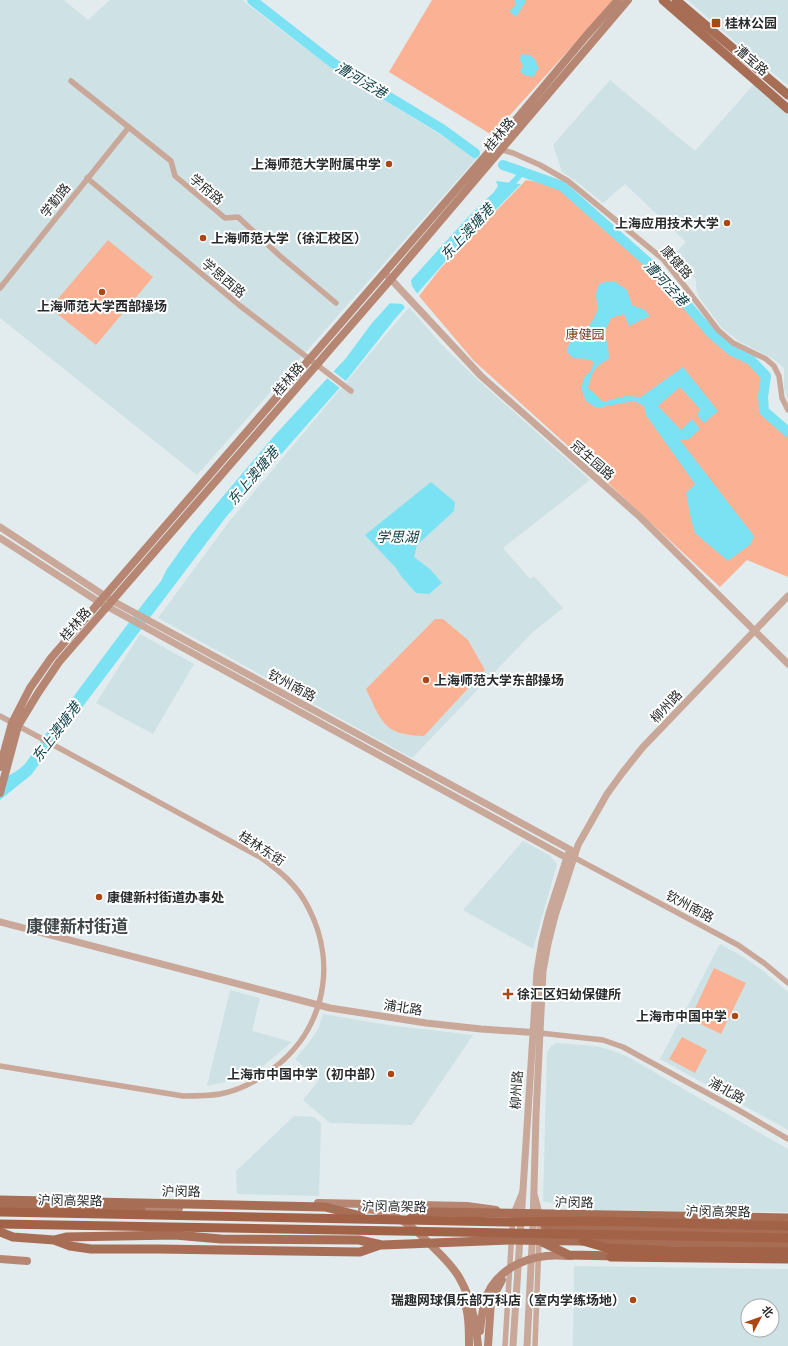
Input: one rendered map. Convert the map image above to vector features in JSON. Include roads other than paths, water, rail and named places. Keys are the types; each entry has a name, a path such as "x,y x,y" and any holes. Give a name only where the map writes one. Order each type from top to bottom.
{"highway":[{"name":"沪闵高架路","path":"0,1212 498,1222 594,1221 788,1226"},
{"path":"603,1215 635,1221"},
{"path":"604,1227 635,1221 671,1220 788,1222"},
{"name":"沪闵高架路","path":"0,1224 788,1238"},
{"path":"583,1241 607,1248 620,1249 788,1252"},
{"path":"610,1257 788,1260"}],"main road":[{"name":"桂林路","path":"105,601 317,365 391,279 498,148 586,36 618,0"},
{"name":"桂林路","path":"0,793 3,770 15,724 105,601 309,359 628,0"},
{"name":"漕宝路","path":"663,0 788,109"},
{"name":"漕宝路","path":"676,0 788,95"},
{"path":"0,1199 29,1197 467,1206 594,1221"},
{"name":"沪闵路","path":"0,1199 325,1208 361,1216"},
{"name":"沪闵路","path":"0,1207 417,1218 432,1212 788,1218"},
{"path":"17,1212 117,1208 372,1209 406,1222 418,1231 457,1274 472,1308 476,1324 478,1346"},
{"path":"417,1218 536,1226 788,1231"},
{"path":"0,1232 13,1237 54,1240 70,1246 91,1249 360,1252 382,1245"},
{"path":"54,1240 66,1237 175,1235 222,1239 359,1240 382,1245 515,1240 716,1243 788,1246"},
{"path":"0,1240 13,1237"},
{"path":"536,1241 569,1255 788,1260"},
{"path":"478,1346 484,1303 491,1286 503,1272 526,1260 546,1256 610,1257"},
{"path":"0,1259 26,1261"},
{"path":"488,1346 491,1301 501,1281 512,1267"},
{"path":"457,1274 466,1303 469,1346"}],"street":[{"name":"学府路","path":"71,81 171,161 175,176 225,218 238,217 280,256 336,303"},
{"name":"学勤路","path":"0,288 129,127"},
{"name":"康健路","path":"498,148 527,159 568,181 663,259 718,330 733,343 766,359 774,366 779,376 782,398 788,410"},
{"name":"学思西路","path":"87,178 239,305 348,389"},
{"name":"冠生园路","path":"385,272 481,376 640,517 788,664"},
{"name":"钦州南路","path":"0,527 130,619 571,858 738,945 764,963 788,983"},
{"name":"钦州南路","path":"0,538 105,601 132,612 151,622 571,850"},
{"name":"柳州路","path":"513,1346 515,1240 517,1214 522,1191 537,972 542,941 549,913 571,858 578,845 604,800 633,759 754,630 788,596"},
{"name":"桂林东街","path":"0,716 260,857 280,871 296,888 317,928 322,951 324,976 319,1005 308,1030 297,1047 284,1061 255,1081 238,1089 221,1094 200,1097 184,1096 0,1066"},
{"name":"柳州路","path":"527,1346 536,1241 537,1214 534,1192 543,971 555,916 571,858 571,850 578,845"},
{"name":"浦北路","path":"0,922 319,1005 426,1023 603,1040 623,1047 788,1139"},
{"path":"505,1346 515,1240"},
{"path":"535,1346 536,1241"}],"water":[{"path":"525,0 525,3 516,17 509,11 516,4 514,1"},
{"path":"521,54 530,55 536,60 539,68 533,77 524,75 520,71 523,66 520,60"},
{"path":"496,181 521,184 444,263 394,320 349,377 226,517 31,775 0,800 0,781 25,764 50,728 161,581 167,569 192,534 274,436 346,358 372,323 469,216 494,192 498,186"},
{"path":"614,281 627,290 632,305 645,310 650,316 629,326 624,314 611,318 604,334 608,345 609,359 600,364 594,370 588,388 603,402 626,396 641,397 683,367 718,411 704,423 697,415 700,409 680,387 658,406 681,430 692,419 700,429 689,439 680,440 754,536 751,544 728,561 695,533 686,493 695,484 646,415 644,406 634,401 596,408 586,401 581,388 585,376 591,371 594,362 588,359 573,358 567,352 568,347 573,339 588,327 594,317 597,310 597,290 600,283"},
{"name":"学思湖","path":"431,482 455,502 454,511 417,545 414,557 431,570 442,583 429,594 416,593 396,568 365,535"}],"waterway":[{"name":"漕河泾港","path":"252,0 333,63 442,129 475,153"},
{"name":"漕河泾港","path":"503,165 562,186 660,273 711,333 732,351 751,360 766,376 763,397 764,411 788,432"},
{"name":"东上澳塘港","path":"507,189 522,173"}],"place":[{"name":"桂林公园","path":"716,23"},
{"name":"上海师范大学附属中学","path":"389,164"},
{"name":"上海应用技术大学","path":"727,223"},
{"name":"上海师范大学（徐汇校区）","path":"203,238"},
{"name":"上海师范大学西部操场","path":"102,292"},
{"name":"上海师范大学东部操场","path":"426,680"},
{"name":"康健新村街道办事处","path":"99,897"},
{"name":"徐汇区妇幼保健所","path":"508,994"},
{"name":"上海市中国中学","path":"735,1016"},
{"name":"上海市中国中学（初中部）","path":"391,1074"},
{"name":"瑞趣网球俱乐部万科店（室内学练场地）","path":"633,1300"}],"district":[{"name":"康健新村街道","path":"77,926"}],"park label":[{"name":"康健园","path":"585,334"}]}
